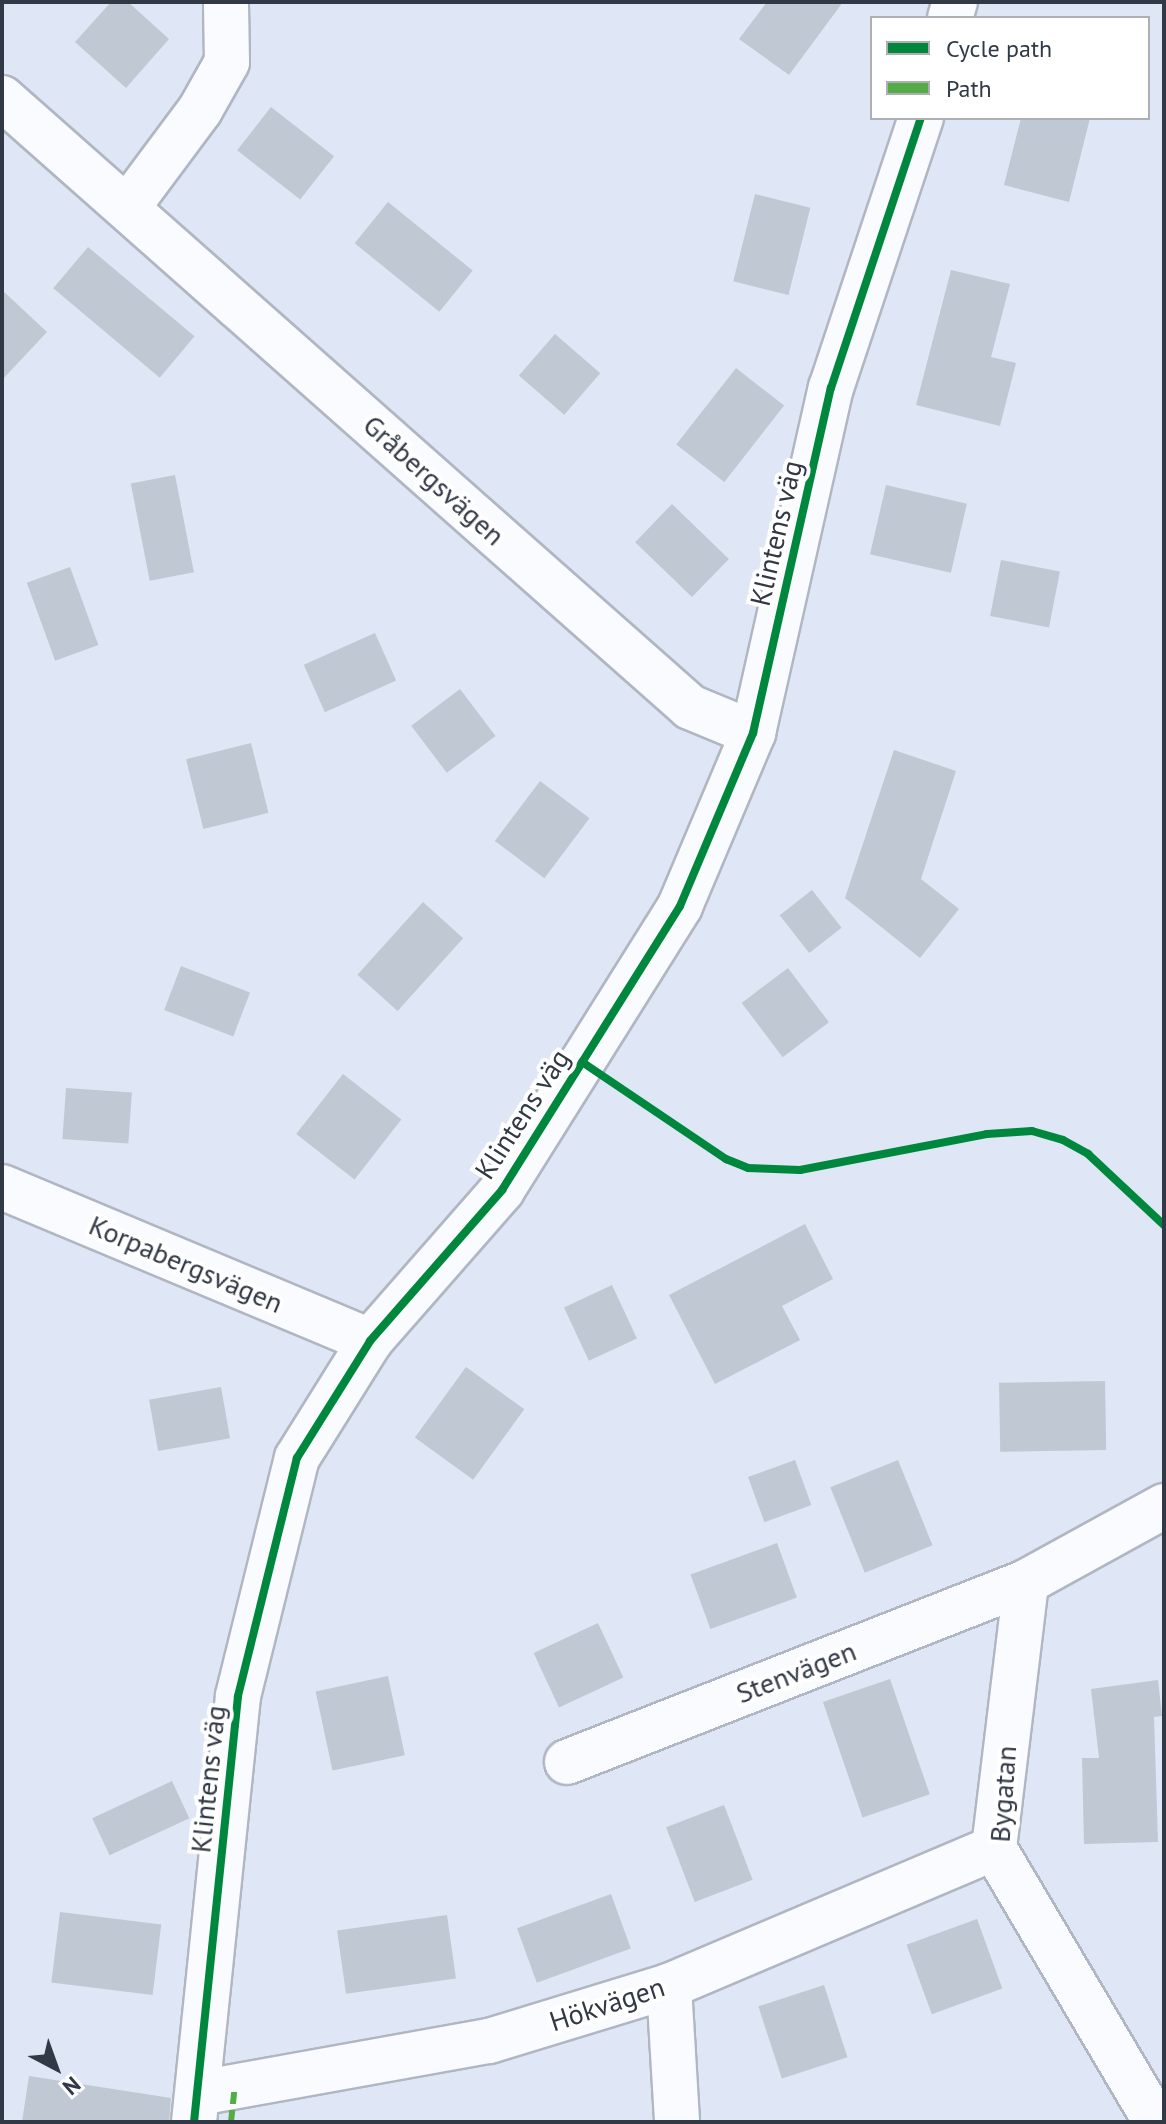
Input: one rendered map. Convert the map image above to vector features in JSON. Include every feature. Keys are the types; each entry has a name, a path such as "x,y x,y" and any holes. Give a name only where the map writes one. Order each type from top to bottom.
{"street":[{"path":"127,208 200,110 227,62 226,2"},
{"name":"Gråbergsvägen","path":"2,98 690,707 753,733"},
{"name":"Klintens väg","path":"197,2107 238,1696 297,1458 370,1341 502,1190 680,906 753,733 831,388 920,120"},
{"name":"Korpabergsvägen","path":"2,1187 370,1341"},
{"path":"1026,1582 1164,1506"},
{"name":"Stenvägen","path":"567,1762 1026,1582"},
{"name":"Bygatan","path":"1026,1582 994,1848 1156,2122"},
{"name":"Hökvägen","path":"197,2107 489,2041 669,1986 994,1848"},
{"path":"669,1986 677,2122"}],"building":[{"path":"111,2 128,2 169,39 126,88 75,42"},
{"path":"767,2 843,2 789,75 739,39"},
{"path":"271,107 334,156 300,200 237,150"},
{"path":"1020,120 1090,120 1069,202 1004,185"},
{"path":"755,194 810,208 789,295 733,281"},
{"path":"388,202 473,271 439,312 355,243"},
{"path":"88,247 194,336 160,378 53,288"},
{"path":"951,270 1010,284 991,357 1016,363 1000,426 916,405"},
{"path":"2,290 47,332 2,380"},
{"path":"555,334 600,373 564,415 519,376"},
{"path":"736,368 784,406 724,482 676,444"},
{"path":"175,475 194,572 150,581 131,484"},
{"path":"886,485 967,504 951,573 870,554"},
{"path":"672,504 729,559 692,597 635,542"},
{"path":"1001,560 1060,571 1049,627 990,616"},
{"path":"70,567 98,645 55,661 27,583"},
{"path":"375,633 396,681 325,712 304,665"},
{"path":"460,689 496,736 447,773 411,726"},
{"path":"251,743 268,813 203,829 186,759"},
{"path":"894,750 956,771 921,879 959,909 920,958 845,898"},
{"path":"540,781 590,818 544,878 495,841"},
{"path":"812,890 842,928 809,953 780,915"},
{"path":"423,902 463,938 398,1011 357,975"},
{"path":"181,966 250,993 233,1036 164,1010"},
{"path":"788,968 829,1022 783,1057 742,1003"},
{"path":"343,1074 401,1120 355,1179 296,1134"},
{"path":"66,1088 132,1093 128,1143 62,1139"},
{"path":"805,1224 833,1279 782,1306 800,1340 715,1384 669,1295"},
{"path":"612,1285 637,1338 589,1361 564,1307"},
{"path":"466,1367 524,1409 473,1480 415,1437"},
{"path":"1105,1381 1106,1450 1000,1452 999,1383"},
{"path":"221,1387 230,1438 158,1451 149,1400"},
{"path":"795,1460 811,1505 764,1522 748,1477"},
{"path":"898,1460 932,1545 865,1573 830,1487"},
{"path":"777,1543 797,1598 710,1629 691,1574"},
{"path":"598,1623 623,1677 559,1707 534,1653"},
{"path":"388,1676 405,1755 332,1771 316,1691"},
{"path":"890,1679 930,1794 863,1817 823,1702"},
{"path":"1158,1680 1162,1716 1154,1717 1158,1842 1084,1844 1082,1758 1099,1758 1091,1689"},
{"path":"172,1781 189,1818 110,1855 92,1818"},
{"path":"724,1805 753,1880 695,1902 666,1827"},
{"path":"611,1894 631,1949 537,1983 517,1928"},
{"path":"60,1912 161,1924 153,1995 51,1982"},
{"path":"447,1915 456,1978 346,1994 337,1930"},
{"path":"977,1919 1002,1989 932,2014 907,1945"},
{"path":"824,1985 847,2057 782,2079 758,2006"},
{"path":"29,2076 171,2098 169,2122 22,2122"}],"marked path":[{"path":"231,2122 235,2086"}],"cycle path":[{"path":"194,2122 238,1696 297,1458 370,1341 502,1190 680,906 753,733 831,388 920,120"},
{"path":"582,1062 726,1159 748,1168 800,1170 987,1134 1032,1131 1063,1140 1088,1154 1164,1225"}]}
